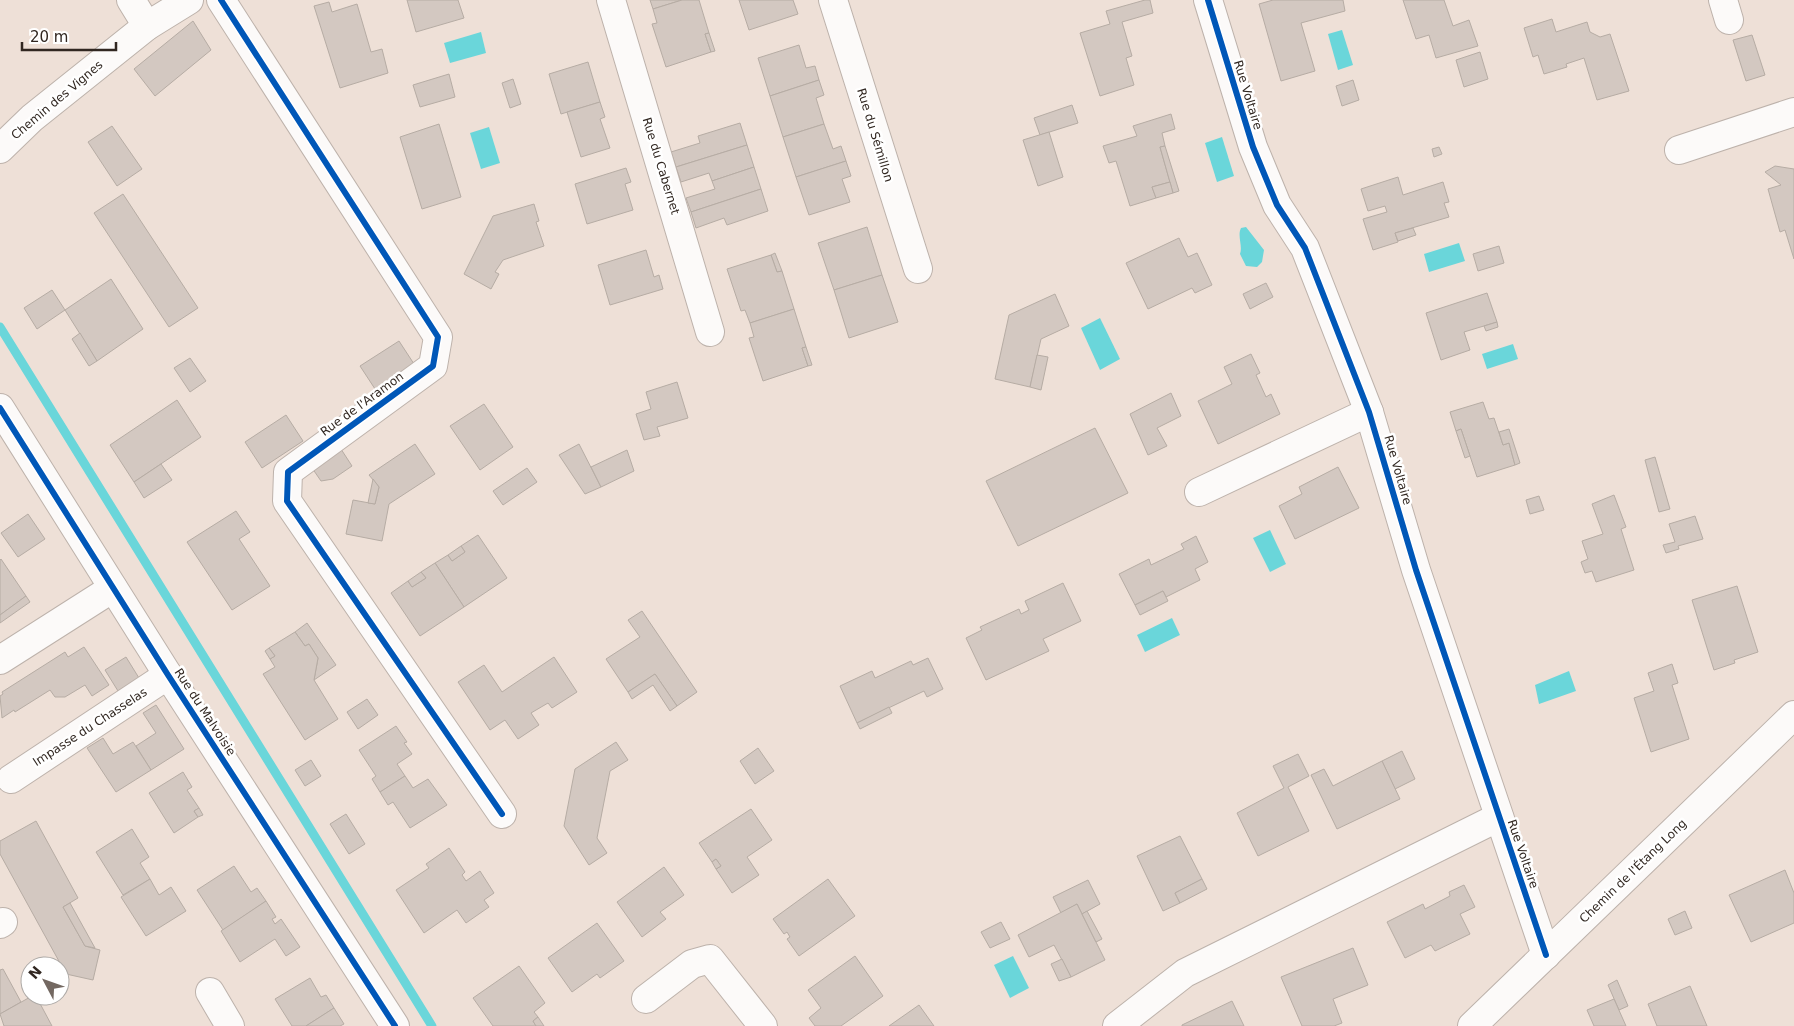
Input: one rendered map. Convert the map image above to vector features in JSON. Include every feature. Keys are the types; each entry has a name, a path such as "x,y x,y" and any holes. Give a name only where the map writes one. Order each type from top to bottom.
{"street":[{"path":"131,0 147,26"},
{"name":"Chemin des Vignes","path":"0,149 32,118 147,26 189,0"},
{"name":"Rue de l'Aramon","path":"221,0 438,337 433,366 288,472 287,500 502,814"},
{"name":"Rue du Cabernet","path":"611,0 710,332"},
{"name":"Rue du Sémillon","path":"833,0 918,269"},
{"name":"Rue Voltaire","path":"1208,0 1252,147 1277,205 1305,248 1369,412 1416,570 1546,955"},
{"path":"1679,150 1794,112"},
{"name":"Rue du Malvoisie","path":"0,408 168,675 395,1026"},
{"path":"1199,492 1369,412"},
{"path":"0,660 113,588"},
{"name":"Impasse du Chasselas","path":"11,779 168,675"},
{"name":"Chemin de l'Étang Long","path":"1475,1025 1794,715"},
{"path":"1117,1026 1185,973 1499,817"},
{"path":"646,999 692,964 710,959 763,1026"},
{"path":"210,992 230,1026"}],"water":[{"path":"1342,30 1353,65 1338,70 1328,34"},
{"path":"481,32 486,53 450,63 444,43"},
{"path":"489,127 500,163 481,169 470,133"},
{"path":"1222,137 1234,176 1217,182 1205,143"},
{"path":"1246,227 1264,250 1262,262 1257,267 1246,266 1240,254 1240,231 1241,228"},
{"path":"1459,243 1465,261 1429,272 1424,254"},
{"path":"1100,318 1120,359 1100,370 1081,328"},
{"path":"1513,344 1518,359 1487,369 1482,354"},
{"path":"1270,530 1286,564 1270,572 1253,538"},
{"path":"1172,618 1180,635 1145,652 1137,635"},
{"path":"1569,671 1576,691 1539,704 1535,685"},
{"path":"1013,956 1029,988 1010,998 994,965"}],"building":[{"path":"407,0 458,0 464,18 416,32"},
{"path":"650,0 682,0 653,9"},
{"path":"682,0 699,0 709,33 705,34 711,52 666,67 652,24 657,23 653,9"},
{"path":"739,0 793,0 798,14 749,30"},
{"path":"1150,0 1153,13 1122,22 1132,56 1126,58 1134,85 1100,96 1080,33 1110,24 1106,11"},
{"path":"1273,0 1343,0 1345,11 1301,23 1315,71 1281,81 1259,4"},
{"path":"1403,0 1444,0 1453,26 1469,20 1478,46 1436,58 1429,35 1416,39"},
{"path":"329,2 332,12 357,4 371,52 382,49 388,73 340,88 314,6"},
{"path":"1552,19 1556,32 1587,22 1590,32 1600,37 1610,34 1629,91 1597,100 1584,58 1566,64 1567,67 1544,74 1538,55 1533,57 1524,28"},
{"path":"193,21 211,50 155,96 134,69"},
{"path":"709,33 715,51 711,52 705,34"},
{"path":"1752,35 1765,75 1746,81 1733,40"},
{"path":"799,45 806,68 815,66 819,80 770,96 758,58"},
{"path":"1480,52 1488,79 1464,87 1456,60"},
{"path":"588,62 600,102 561,114 549,74"},
{"path":"449,74 455,97 420,107 413,85"},
{"path":"513,79 521,104 510,108 502,83"},
{"path":"819,80 824,95 816,98 824,124 783,137 770,96"},
{"path":"1353,80 1359,100 1342,106 1336,86"},
{"path":"600,102 605,117 600,119 610,148 581,157 567,112"},
{"path":"1072,105 1078,123 1040,135 1034,118"},
{"path":"1171,114 1175,129 1162,133 1165,146 1160,147 1170,182 1152,187 1156,198 1130,206 1116,161 1109,163 1103,146 1137,136 1133,126"},
{"path":"740,123 747,145 676,167 671,152 700,143 698,136"},
{"path":"439,124 461,197 422,209 400,137"},
{"path":"824,124 833,149 841,146 846,161 796,177 783,137"},
{"path":"112,126 142,169 117,186 88,142"},
{"path":"1049,132 1063,177 1038,186 1023,140"},
{"path":"747,145 754,167 712,181 709,173 681,182 676,167"},
{"path":"1165,146 1179,191 1173,193 1160,147"},
{"path":"1439,147 1442,154 1434,157 1432,149"},
{"path":"846,161 851,176 842,179 850,202 809,215 796,177"},
{"path":"1775,166 1794,169 1794,259 1785,230 1780,232 1768,189 1781,185 1765,172"},
{"path":"754,167 761,189 691,212 686,198 715,189 712,181"},
{"path":"626,168 631,182 625,184 633,210 587,224 575,184"},
{"path":"1398,177 1403,195 1443,182 1449,202 1444,203 1449,217 1395,233 1398,242 1373,250 1363,219 1387,212 1385,206 1368,211 1361,189"},
{"path":"1170,182 1173,193 1156,198 1152,187"},
{"path":"761,189 768,211 727,225 724,218 696,228 691,212"},
{"path":"123,194 198,308 169,327 94,213"},
{"path":"534,204 539,221 536,222 544,246 503,260 495,272 499,274 491,289 464,274 493,216"},
{"path":"867,227 882,275 834,290 818,243"},
{"path":"1413,228 1416,235 1398,241 1395,233"},
{"path":"1179,238 1188,257 1197,253 1212,285 1195,293 1192,288 1148,309 1126,263"},
{"path":"1499,246 1504,263 1478,271 1473,254"},
{"path":"646,250 654,277 659,275 663,289 610,305 598,265"},
{"path":"775,253 782,271 777,272 771,255"},
{"path":"771,255 777,272 782,271 794,309 750,323 745,310 741,311 727,269"},
{"path":"882,275 898,322 849,338 834,290"},
{"path":"111,279 143,329 97,361 65,310"},
{"path":"1266,283 1273,297 1250,309 1243,294"},
{"path":"52,290 65,310 37,329 24,308"},
{"path":"1487,293 1497,322 1464,332 1470,350 1441,360 1426,313"},
{"path":"1055,294 1069,326 1041,339 1030,387 995,379 1009,315"},
{"path":"794,309 806,347 802,348 808,366 763,381 749,338 754,337 750,323"},
{"path":"1497,322 1498,327 1486,331 1484,326"},
{"path":"80,333 97,361 89,366 72,339"},
{"path":"399,341 416,367 377,392 360,366"},
{"path":"806,347 812,365 808,366 802,348"},
{"path":"1251,354 1260,373 1256,375 1266,397 1271,394 1280,414 1218,444 1198,401 1232,384 1224,367"},
{"path":"1037,355 1048,357 1041,390 1030,387"},
{"path":"190,358 206,381 190,392 174,368"},
{"path":"677,382 688,418 657,427 660,436 644,440 636,414 651,409 646,392"},
{"path":"1171,393 1181,416 1157,428 1167,446 1148,455 1130,414"},
{"path":"177,400 201,437 134,482 110,445"},
{"path":"1483,402 1489,419 1494,418 1503,445 1509,443 1515,465 1477,477 1461,429 1456,431 1450,412"},
{"path":"484,404 513,447 480,470 450,426"},
{"path":"286,415 303,441 262,468 245,442"},
{"path":"1095,428 1128,493 1018,546 986,481"},
{"path":"1461,429 1470,456 1465,458 1456,431"},
{"path":"1509,429 1520,463 1515,465 1509,443 1503,445 1499,432"},
{"path":"415,444 435,474 389,504 382,541 346,534 353,500 375,504 379,487 369,475"},
{"path":"579,444 601,487 585,494 559,455"},
{"path":"339,446 352,466 333,479 321,481 310,465"},
{"path":"627,450 634,471 601,487 591,467"},
{"path":"1655,457 1670,509 1659,512 1645,460"},
{"path":"161,464 172,480 144,498 134,482"},
{"path":"1338,467 1359,508 1295,539 1279,506 1302,494 1299,487"},
{"path":"527,468 537,482 503,505 493,491"},
{"path":"373,479 379,487 375,504 368,503"},
{"path":"1614,495 1626,527 1621,529 1634,570 1596,582 1592,571 1585,573 1581,562 1588,559 1582,541 1603,534 1592,504"},
{"path":"1539,496 1544,510 1530,514 1526,500"},
{"path":"236,511 250,532 239,539 270,586 232,610 187,542"},
{"path":"28,514 45,539 18,557 1,533"},
{"path":"1695,516 1703,539 1678,546 1679,549 1666,553 1663,545 1675,542 1669,524"},
{"path":"478,535 507,578 464,607 435,563 448,555 452,561 465,552 461,546"},
{"path":"1196,536 1208,562 1195,569 1200,580 1166,597 1163,591 1135,605 1119,574 1149,559 1151,565 1184,549 1181,544"},
{"path":"461,546 465,552 452,561 448,555"},
{"path":"0,560 26,596 0,615"},
{"path":"435,563 464,607 420,636 391,593 408,581 412,587 426,578 421,572"},
{"path":"421,572 426,578 412,587 408,581"},
{"path":"1063,583 1081,621 1043,639 1049,651 986,680 966,638 982,630 980,627 1019,609 1021,614 1029,610 1025,601"},
{"path":"1737,586 1758,652 1734,660 1735,663 1714,670 1692,600"},
{"path":"1163,591 1168,601 1140,615 1135,605"},
{"path":"26,596 30,602 0,623 0,615"},
{"path":"642,611 697,692 677,706 655,674 628,692 606,659 640,637 628,620"},
{"path":"307,623 336,665 314,680 318,658 309,644 305,646 295,632"},
{"path":"295,632 305,646 309,644 318,658 314,680 338,719 305,740 263,674 275,667 270,659 275,656 269,648"},
{"path":"84,647 109,685 92,696 85,685 65,697 55,697 50,690 2,718 0,696 3,694 2,692 65,652 68,657"},
{"path":"269,648 275,656 270,659 265,651"},
{"path":"126,657 139,678 118,691 105,670"},
{"path":"554,657 577,692 552,708 548,703 531,713 539,725 518,739 505,720 490,730 458,682 484,665 502,692"},
{"path":"928,658 943,689 927,697 924,691 857,723 840,686 872,671 875,678 911,661 913,665"},
{"path":"1672,664 1678,683 1672,685 1689,739 1651,752 1634,698 1654,691 1648,673"},
{"path":"655,674 677,706 670,711 653,685 632,699 628,692"},
{"path":"367,699 378,715 358,729 347,712"},
{"path":"156,705 184,749 151,770 136,746 156,733 143,713"},
{"path":"889,707 892,713 860,729 857,723"},
{"path":"396,726 407,742 404,743 412,754 397,764 405,776 380,792 372,779 376,776 359,750"},
{"path":"103,738 113,754 133,742 151,770 116,792 87,748"},
{"path":"616,742 628,760 610,771 597,838 607,853 589,865 564,826 575,769"},
{"path":"758,748 774,771 755,784 740,761"},
{"path":"1402,751 1415,779 1395,789 1382,761"},
{"path":"1298,754 1309,776 1288,787 1309,831 1258,856 1237,813 1284,788 1273,766"},
{"path":"311,760 321,776 305,786 295,770"},
{"path":"1382,761 1400,799 1337,829 1311,775 1324,769 1333,786"},
{"path":"183,772 192,787 187,790 199,808 194,811 198,817 174,833 149,793"},
{"path":"405,776 413,788 428,779 447,805 410,828 393,802 388,805 380,792"},
{"path":"199,808 203,815 198,817 194,811"},
{"path":"751,809 772,840 747,857 759,875 732,893 716,869 721,866 716,859 712,862 699,843"},
{"path":"346,814 365,844 349,854 330,824"},
{"path":"36,821 78,898 63,907 85,946 100,950 93,980 70,975 70,956 56,956 0,854 0,841"},
{"path":"132,829 149,857 140,863 150,879 123,895 96,852"},
{"path":"1180,836 1202,879 1175,893 1180,903 1163,911 1137,856"},
{"path":"449,848 465,872 462,875 466,881 480,871 494,893 484,900 489,907 466,923 457,910 424,933 396,890 429,868 426,864"},
{"path":"716,859 721,866 716,869 712,862"},
{"path":"234,866 251,892 257,888 266,901 223,930 197,890"},
{"path":"664,867 684,895 660,912 666,919 642,937 617,902"},
{"path":"1785,870 1794,893 1794,923 1751,942 1729,895"},
{"path":"150,879 159,895 171,887 186,911 146,936 121,897"},
{"path":"828,879 855,916 799,956 787,939 790,937 787,932 784,934 773,919"},
{"path":"1202,879 1207,889 1180,903 1175,893"},
{"path":"1088,880 1100,904 1082,914 1077,904 1061,913 1053,897"},
{"path":"1464,885 1475,907 1460,914 1470,934 1435,951 1431,945 1405,958 1387,922 1423,904 1425,909 1450,896 1449,892"},
{"path":"266,901 276,917 272,919 275,924 281,919 300,947 286,956 275,939 240,962 221,931"},
{"path":"70,903 95,948 85,946 63,907"},
{"path":"1077,904 1105,960 1071,977 1054,945 1029,957 1018,935"},
{"path":"1087,911 1102,939 1096,942 1082,914"},
{"path":"1685,911 1692,928 1675,935 1668,919"},
{"path":"1001,922 1010,939 990,948 981,932"},
{"path":"597,923 624,961 600,978 597,974 572,992 548,958"},
{"path":"1353,948 1368,985 1333,999 1342,1023 1334,1026 1302,1026 1281,977"},
{"path":"855,956 883,996 841,1026 815,1026 809,1018 821,1008 808,990"},
{"path":"1062,959 1071,977 1059,981 1051,964"},
{"path":"519,966 545,1003 534,1012 538,1017 533,1021 536,1026 493,1026 473,998"},
{"path":"3,969 20,1003 0,1014 0,970"},
{"path":"310,978 321,997 326,995 334,1008 306,1026 292,1026 275,999"},
{"path":"1617,980 1628,1006 1619,1010 1608,985"},
{"path":"1690,986 1707,1026 1657,1026 1648,1004"},
{"path":"1614,999 1626,1026 1594,1026 1587,1010"},
{"path":"1232,1001 1244,1026 1182,1026 1182,1025"},
{"path":"20,1003 20,1006 41,1006 52,1026 4,1026 0,1014"},
{"path":"919,1005 934,1026 889,1026"},
{"path":"334,1008 344,1024 340,1026 306,1026"},
{"path":"538,1017 544,1026 536,1026 533,1021"}],"waterway":[{"path":"0,327 432,1026"}],"cycle path":[{"path":"221,0 438,337 433,366 288,472 287,501 502,814"},
{"path":"1208,0 1253,147 1277,205 1305,248 1369,412 1416,570 1546,955"},
{"path":"0,408 168,675 395,1026"}]}
